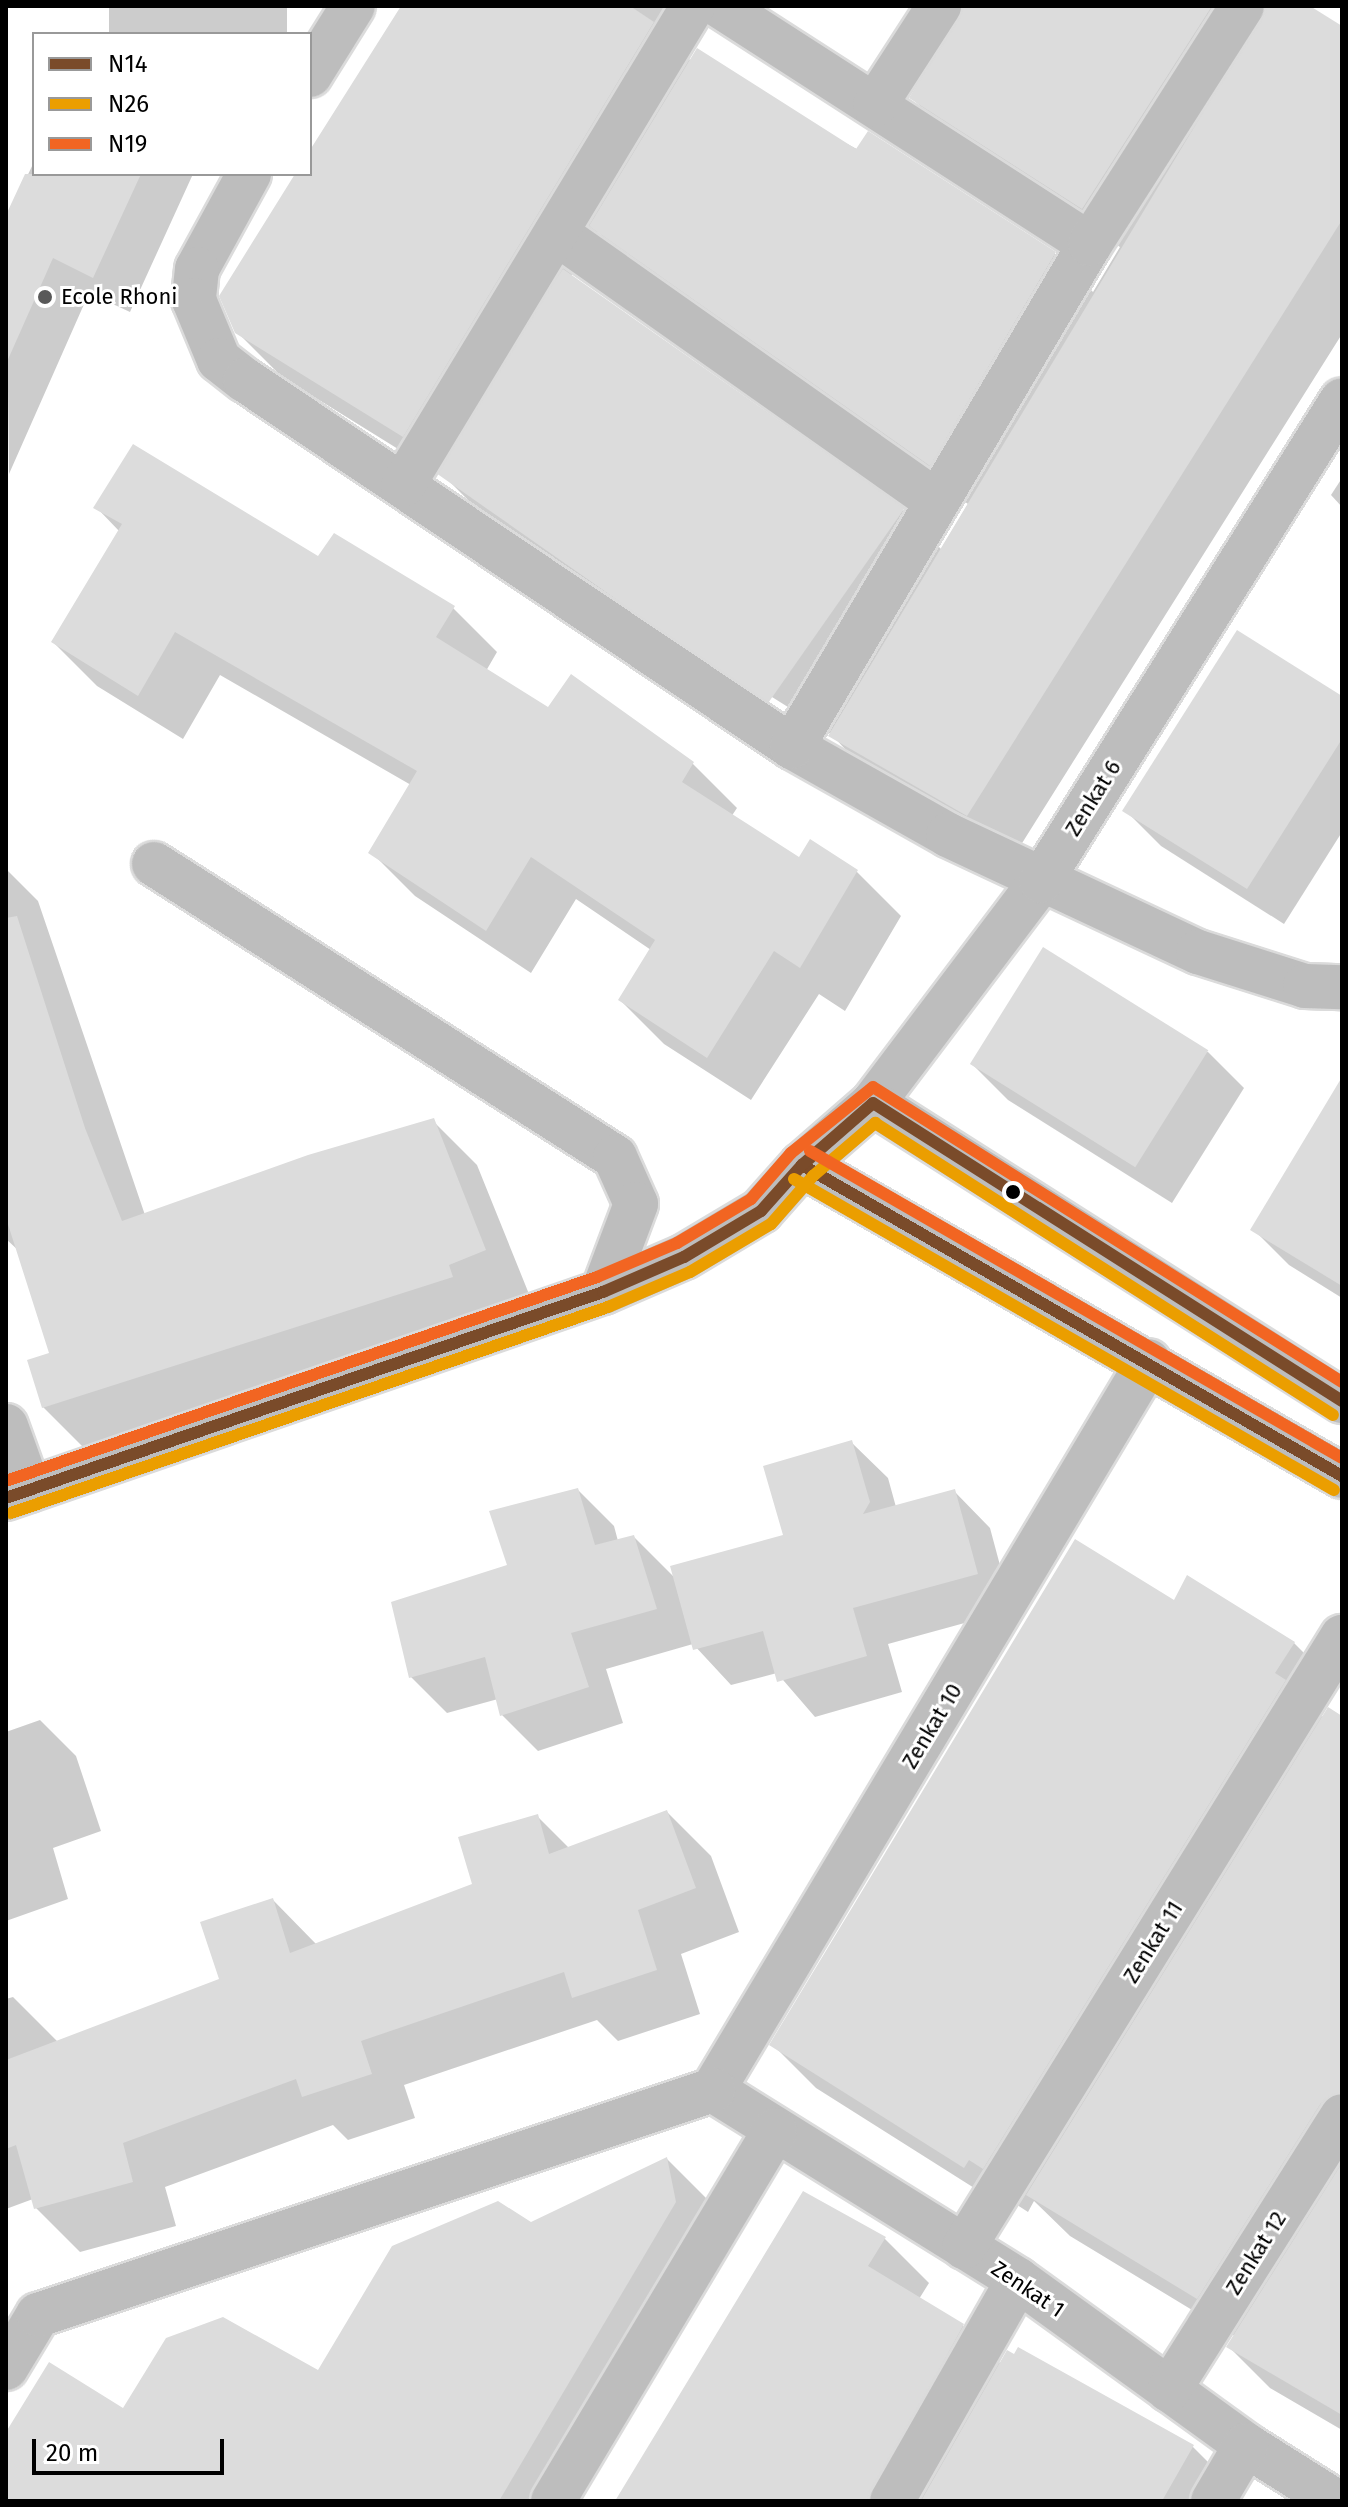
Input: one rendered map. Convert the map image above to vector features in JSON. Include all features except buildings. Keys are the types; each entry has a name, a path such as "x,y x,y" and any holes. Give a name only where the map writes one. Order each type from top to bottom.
{"street":[{"path":"312,72 353,6"},
{"path":"403,485 693,6"},
{"path":"720,6 1090,244"},
{"path":"875,105 939,6"},
{"path":"792,747 1090,244 1242,6"},
{"path":"248,176 197,269 194,300 219,360 287,409 792,747 1041,881 1251,972 1305,986 1342,987"},
{"path":"556,233 936,501"},
{"name":"Zenkat 6","path":"18,1494 603,1292 684,1257 761,1211 802,1165 873,1103 1041,881 1342,400"},
{"path":"154,864 615,1157 636,1204 603,1292"},
{"path":"873,1103 1342,1401"},
{"path":"802,1165 1149,1361 1342,1476"},
{"name":"Zenkat 10","path":"713,2090 1149,1361"},
{"path":"6,1426 18,1494"},
{"name":"Zenkat 11","path":"964,2247 1342,1637"},
{"path":"6,2368 38,2315 713,2090"},
{"name":"Zenkat 1","path":"713,2090 1018,2280 1246,2445 1335,2501"},
{"name":"Zenkat 12","path":"1169,2390 1342,2116"},
{"path":"553,2501 775,2130"},
{"path":"892,2501 1018,2280"},
{"path":"1213,2501 1246,2445"}],"transit line":[{"name":"N19","path":"6,1481 597,1277 677,1243 751,1199 791,1153 873,1087 1342,1382"},
{"name":"N14","path":"6,1498 603,1292 684,1257 761,1211 802,1165 873,1103 1342,1401"},
{"name":"N26","path":"11,1513 608,1307 690,1272 771,1224 813,1176 875,1123 1333,1415"},
{"name":"N19","path":"810,1151 1342,1458"},
{"name":"N14","path":"802,1165 1342,1476"},
{"name":"N26","path":"794,1179 1334,1490"}],"place":[{"name":"Ecole Rhoni","path":"45,297"}]}
